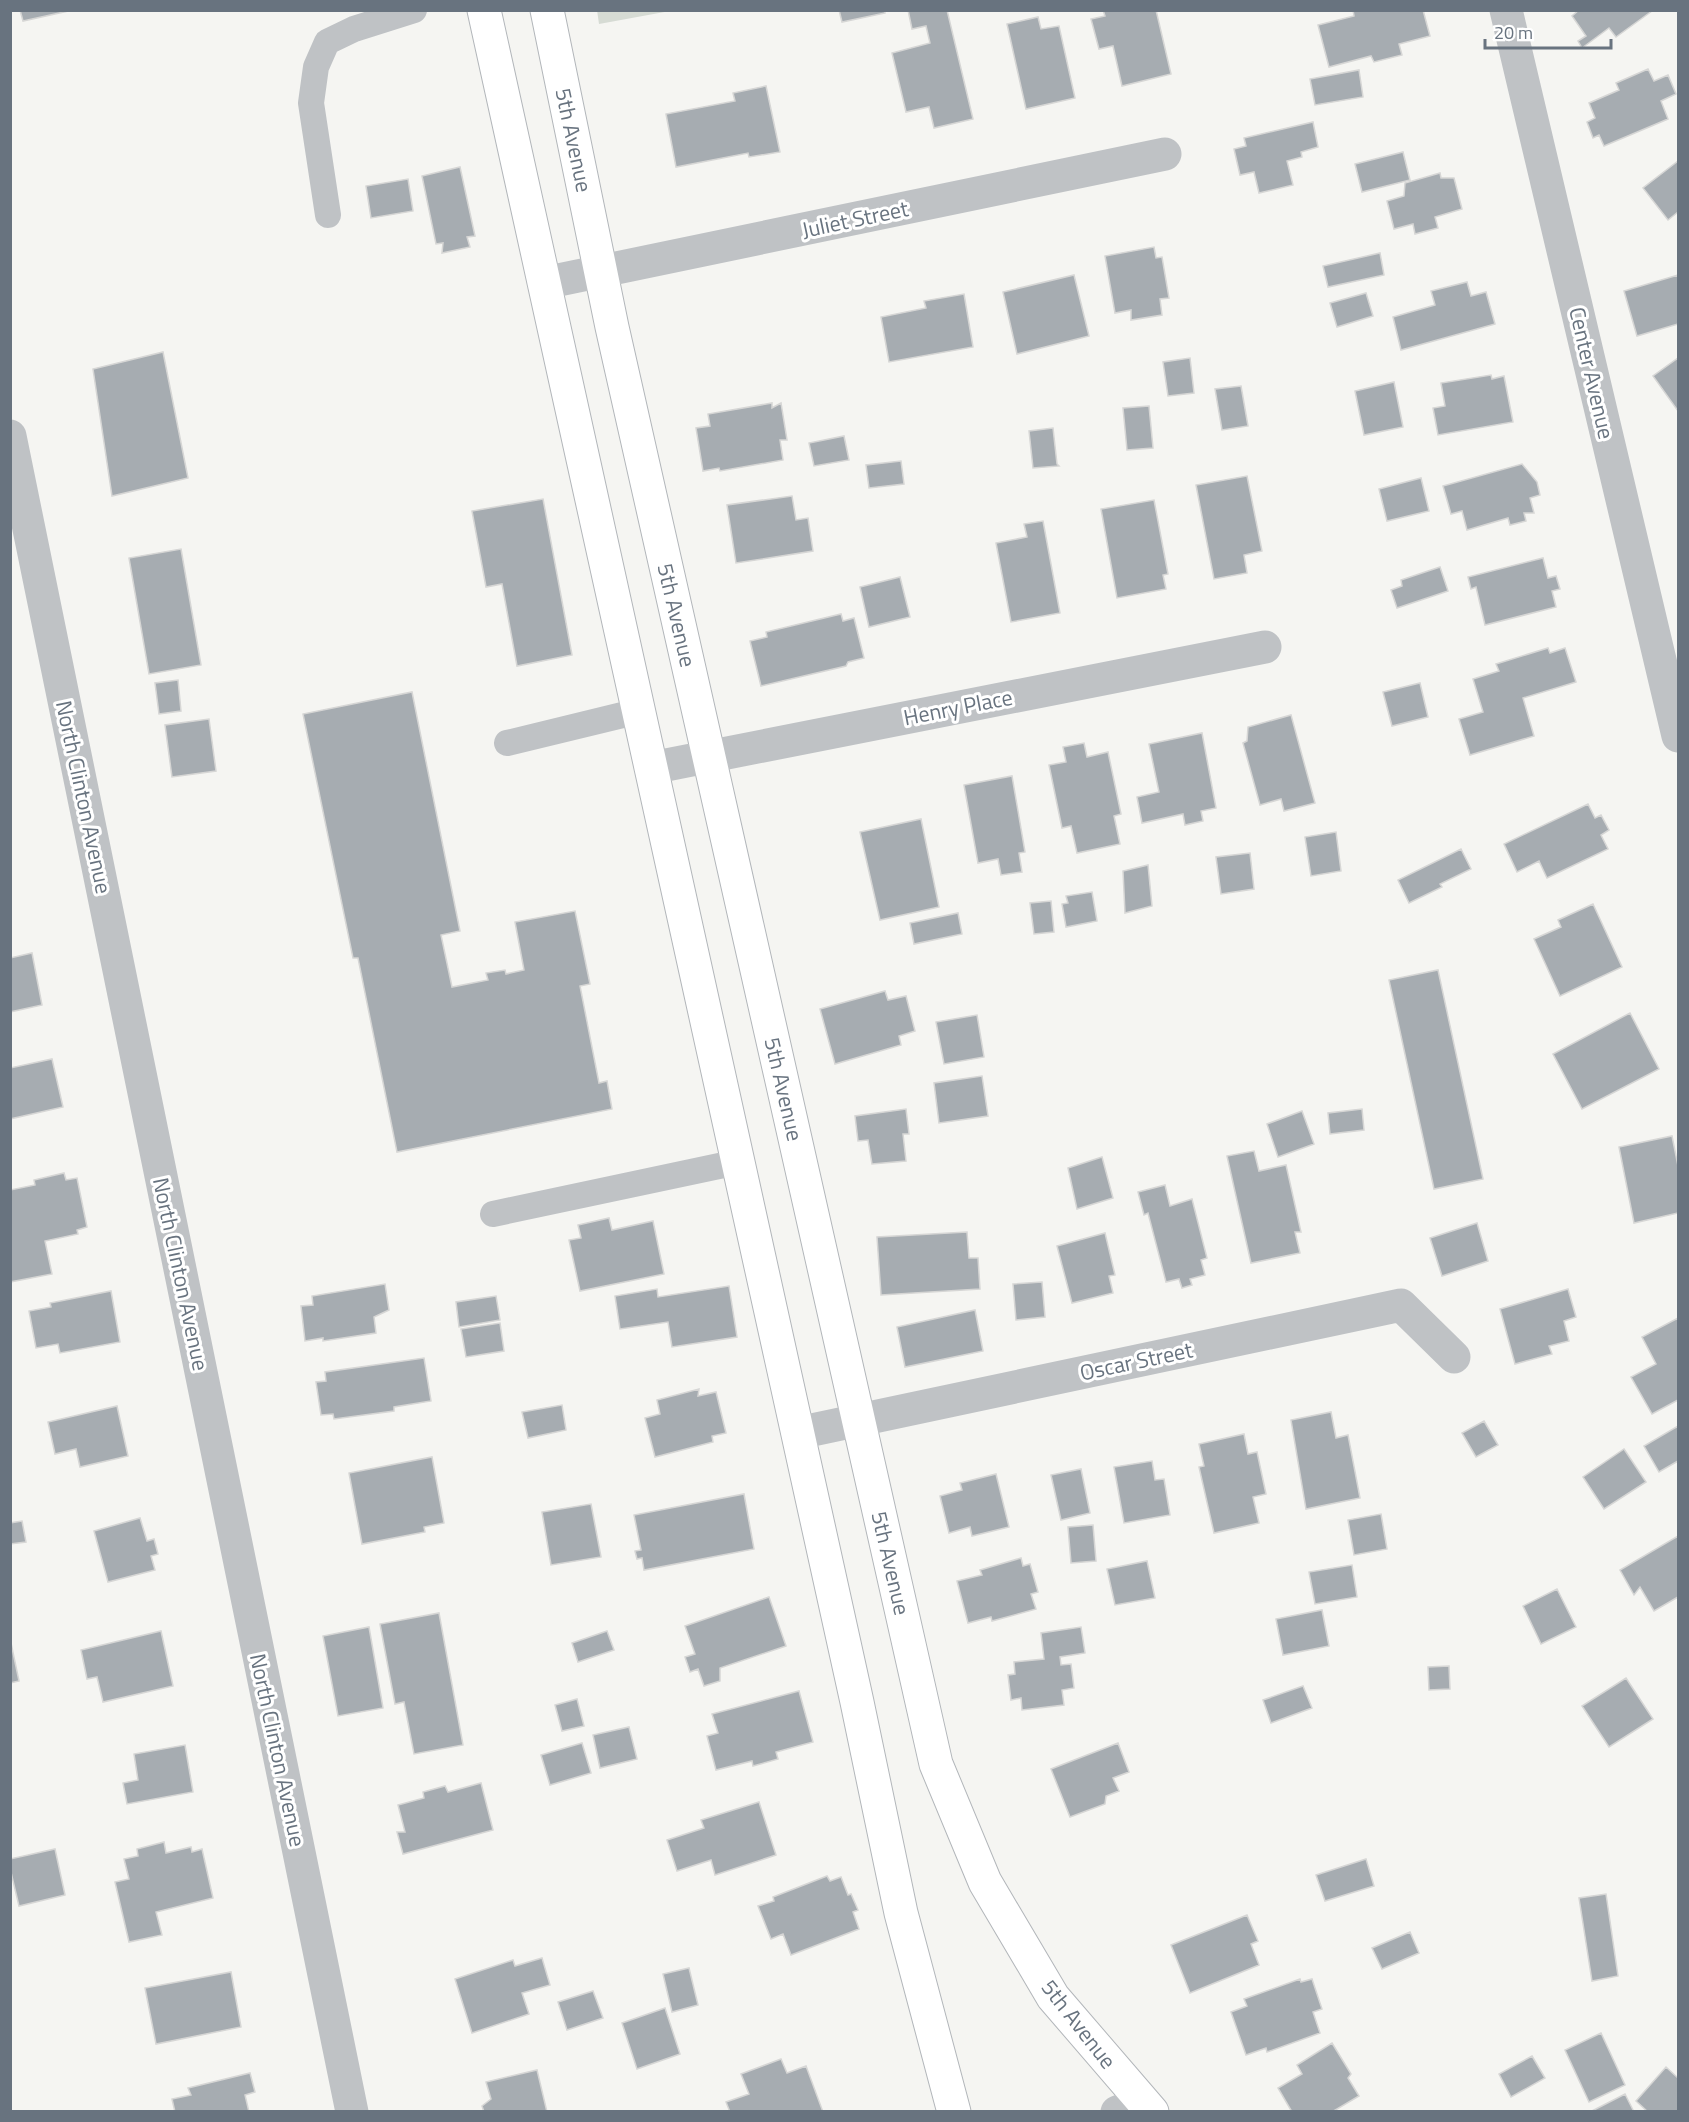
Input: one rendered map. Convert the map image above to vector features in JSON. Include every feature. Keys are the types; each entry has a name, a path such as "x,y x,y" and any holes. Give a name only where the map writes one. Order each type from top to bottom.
{"main road":[{"path":"484,10 857,1702 901,1913 954,2112"},
{"name":"5th Avenue","path":"547,10 601,272 708,755 936,1764 985,1882 1053,1997 1137,2108"}],"street":[{"name":"Center Avenue","path":"1506,10 1666,628 1678,736"},
{"name":"Juliet Street","path":"544,283 1164,154"},
{"name":"North Clinton Avenue","path":"10,436 352,2112"},
{"name":"Henry Place","path":"651,768 1265,647"},
{"name":"Oscar Street","path":"798,1433 1401,1305 1454,1357"}],"lane":[{"path":"328,215 311,103 316,67 327,42 354,29 414,10"},
{"path":"507,742 639,711"},
{"path":"493,1214 738,1162"}],"shaded area":[{"path":"597,10 670,10 670,11 599,24"}],"building":[{"path":"20,10 73,10 23,21"},
{"path":"839,10 884,10 885,13 842,22"},
{"path":"908,10 947,10 973,119 934,128 929,107 906,112 892,53 930,43 926,26 912,29"},
{"path":"1103,10 1156,10 1171,74 1122,86 1113,46 1099,49 1091,19 1105,16"},
{"path":"1353,10 1423,10 1430,36 1399,44 1402,55 1374,62 1371,56 1329,67 1318,25 1354,16"},
{"path":"1579,10 1652,11 1616,37 1609,28 1582,48 1578,41 1586,36 1572,16"},
{"path":"1038,17 1041,29 1059,26 1075,98 1026,109 1007,24"},
{"path":"1648,69 1654,81 1668,75 1676,94 1661,101 1668,119 1604,146 1599,135 1593,138 1587,122 1595,118 1589,103 1619,90 1616,83"},
{"path":"1359,70 1363,97 1315,105 1310,79"},
{"path":"766,86 780,152 749,157 748,153 676,167 666,114 735,101 733,93"},
{"path":"1313,122 1318,147 1301,152 1302,157 1287,161 1293,185 1259,193 1254,172 1240,175 1234,149 1246,146 1244,138"},
{"path":"1403,152 1410,180 1362,192 1355,164"},
{"path":"1678,161 1678,212 1668,220 1643,188"},
{"path":"460,167 475,236 467,237 470,247 442,253 443,243 436,244 422,176"},
{"path":"1440,173 1441,178 1454,178 1462,209 1435,217 1438,228 1415,234 1413,224 1394,229 1387,201 1404,196 1405,183"},
{"path":"408,179 413,211 371,218 366,186"},
{"path":"1154,247 1156,258 1162,257 1169,298 1160,299 1162,315 1131,320 1131,310 1115,313 1105,256"},
{"path":"1380,253 1384,275 1328,287 1323,266"},
{"path":"1074,275 1089,336 1017,354 1003,292"},
{"path":"1678,275 1678,324 1637,336 1624,291"},
{"path":"1467,282 1471,296 1486,292 1495,324 1401,350 1393,317 1435,305 1431,291"},
{"path":"1366,293 1373,316 1337,327 1330,303"},
{"path":"964,294 973,347 889,362 881,317 926,308 924,301"},
{"path":"163,352 188,478 112,496 93,369"},
{"path":"1190,358 1194,393 1168,396 1163,362"},
{"path":"1678,358 1678,411 1653,376"},
{"path":"1491,375 1492,379 1504,376 1513,422 1438,435 1433,408 1445,406 1441,383"},
{"path":"1394,382 1403,427 1364,435 1355,391"},
{"path":"1241,386 1248,426 1222,430 1215,389"},
{"path":"772,403 772,408 781,403 787,440 780,440 783,460 720,471 719,468 703,471 696,428 710,426 708,414"},
{"path":"1149,406 1153,448 1127,450 1123,408"},
{"path":"1053,428 1059,466 1033,468 1029,431"},
{"path":"844,436 849,460 814,466 809,443"},
{"path":"901,461 904,484 869,488 866,465"},
{"path":"1522,464 1537,482 1540,495 1530,498 1534,513 1524,513 1526,521 1510,525 1508,518 1467,530 1462,511 1451,514 1443,486"},
{"path":"1247,476 1262,551 1244,555 1247,573 1214,579 1196,485"},
{"path":"1421,478 1429,511 1387,521 1379,489"},
{"path":"792,496 796,520 808,518 813,551 736,563 727,505"},
{"path":"543,499 572,655 517,666 502,584 486,587 472,511"},
{"path":"1154,500 1168,574 1163,575 1166,589 1117,598 1101,509"},
{"path":"1043,521 1060,613 1011,622 996,543 1027,537 1024,524"},
{"path":"181,549 201,665 149,674 129,558"},
{"path":"1543,558 1548,578 1556,576 1560,589 1552,591 1556,607 1485,625 1476,587 1471,589 1468,577"},
{"path":"1440,567 1448,591 1397,608 1391,590 1402,586 1401,580"},
{"path":"900,577 910,617 869,627 860,587"},
{"path":"841,614 843,621 854,618 864,658 848,662 846,666 761,686 750,641 767,637 766,632"},
{"path":"1548,648 1550,653 1565,648 1576,682 1523,698 1534,736 1470,755 1459,719 1483,712 1473,679 1499,671 1496,664"},
{"path":"178,680 181,711 159,714 155,683"},
{"path":"1420,683 1428,717 1392,726 1383,692"},
{"path":"412,692 460,931 441,935 452,987 488,980 486,973 505,970 506,974 524,970 515,922 575,911 590,984 580,986 599,1083 607,1081 612,1109 397,1152 358,958 353,958 303,714"},
{"path":"1291,715 1315,803 1284,811 1281,799 1260,805 1243,743 1247,741 1248,727"},
{"path":"209,719 216,771 172,777 165,725"},
{"path":"1202,733 1216,808 1201,811 1203,821 1185,825 1183,814 1142,823 1137,797 1159,792 1149,744"},
{"path":"1084,743 1087,757 1108,752 1121,814 1114,816 1120,844 1077,853 1071,826 1062,828 1049,765 1066,762 1063,747"},
{"path":"1012,776 1025,852 1019,853 1022,872 1001,875 998,859 978,863 964,785"},
{"path":"1588,804 1595,818 1601,815 1609,830 1601,835 1608,849 1547,878 1539,861 1517,872 1504,844"},
{"path":"921,819 939,907 880,920 860,832"},
{"path":"1336,832 1341,871 1311,876 1305,837"},
{"path":"1461,849 1471,869 1440,884 1442,887 1409,903 1398,880"},
{"path":"1250,853 1254,889 1221,894 1216,857"},
{"path":"1148,865 1152,906 1125,913 1123,871"},
{"path":"1092,892 1097,921 1066,927 1062,904 1068,903 1066,896"},
{"path":"1051,901 1054,932 1034,934 1030,903"},
{"path":"1593,904 1622,967 1560,996 1534,939 1561,927 1558,920"},
{"path":"958,913 962,934 914,944 910,923"},
{"path":"32,953 42,1005 10,1012 10,958"},
{"path":"1438,970 1483,1179 1434,1189 1389,980"},
{"path":"885,991 888,1000 906,996 915,1031 899,1036 901,1045 835,1064 820,1009"},
{"path":"1630,1013 1659,1069 1582,1109 1553,1054"},
{"path":"977,1015 984,1057 944,1064 936,1022"},
{"path":"52,1059 63,1107 10,1119 10,1068"},
{"path":"982,1076 988,1116 939,1123 934,1083"},
{"path":"906,1109 909,1134 903,1134 906,1161 872,1164 868,1140 858,1141 855,1116"},
{"path":"1362,1109 1364,1130 1330,1134 1328,1113"},
{"path":"1302,1111 1314,1144 1278,1157 1267,1124"},
{"path":"1672,1136 1678,1166 1678,1213 1634,1223 1619,1147"},
{"path":"1254,1151 1259,1171 1286,1165 1301,1232 1295,1232 1300,1253 1251,1263 1227,1156"},
{"path":"1102,1157 1113,1198 1077,1209 1068,1168"},
{"path":"64,1173 66,1180 77,1178 87,1227 77,1230 78,1234 45,1241 52,1274 10,1282 10,1190 35,1185 34,1180"},
{"path":"1165,1185 1170,1206 1192,1199 1207,1258 1201,1260 1205,1275 1190,1279 1192,1285 1182,1288 1179,1279 1166,1282 1148,1213 1144,1215 1138,1192"},
{"path":"609,1218 612,1230 653,1221 664,1274 580,1291 569,1240 581,1238 578,1225"},
{"path":"1477,1223 1488,1261 1442,1276 1430,1238"},
{"path":"967,1232 969,1258 978,1258 980,1289 881,1295 877,1237"},
{"path":"1105,1233 1115,1275 1109,1276 1113,1293 1072,1303 1057,1246"},
{"path":"1042,1282 1045,1317 1016,1320 1013,1284"},
{"path":"385,1284 389,1310 374,1317 376,1333 323,1341 323,1338 305,1341 301,1306 313,1305 312,1296"},
{"path":"729,1286 737,1337 672,1347 668,1322 620,1329 615,1296 657,1289 658,1297"},
{"path":"1568,1289 1576,1317 1564,1321 1569,1341 1549,1346 1552,1354 1515,1364 1500,1309"},
{"path":"111,1291 120,1342 60,1353 58,1344 36,1348 29,1311 51,1307 50,1303"},
{"path":"496,1296 500,1320 459,1327 456,1302"},
{"path":"975,1310 983,1351 905,1367 897,1327"},
{"path":"1678,1318 1678,1400 1652,1414 1631,1377 1656,1364 1642,1337"},
{"path":"500,1323 504,1351 466,1357 461,1329"},
{"path":"424,1358 431,1401 394,1407 394,1411 334,1419 333,1414 321,1415 316,1382 326,1381 325,1372"},
{"path":"699,1389 698,1396 716,1392 726,1433 712,1436 713,1442 655,1457 645,1418 660,1414 657,1400"},
{"path":"562,1405 566,1430 528,1438 522,1412"},
{"path":"117,1406 128,1456 80,1467 76,1449 55,1454 48,1422"},
{"path":"1331,1412 1336,1438 1348,1435 1360,1498 1306,1509 1291,1420"},
{"path":"1484,1421 1498,1445 1476,1457 1462,1433"},
{"path":"1678,1426 1678,1461 1659,1472 1644,1446"},
{"path":"1244,1434 1248,1454 1257,1452 1266,1494 1253,1497 1259,1523 1214,1533 1199,1467 1204,1466 1199,1444"},
{"path":"1624,1449 1646,1482 1604,1509 1583,1477"},
{"path":"432,1457 444,1523 424,1527 425,1532 362,1544 349,1473"},
{"path":"1152,1461 1155,1480 1164,1479 1170,1515 1124,1523 1114,1467"},
{"path":"1081,1469 1090,1513 1061,1520 1051,1475"},
{"path":"996,1474 1009,1527 972,1536 970,1527 949,1533 940,1496 962,1490 960,1483"},
{"path":"744,1494 754,1549 644,1570 642,1558 637,1559 635,1551 641,1550 634,1515"},
{"path":"591,1504 601,1557 551,1565 542,1512"},
{"path":"1381,1514 1387,1549 1354,1555 1348,1520"},
{"path":"140,1518 147,1541 154,1539 158,1554 151,1556 155,1570 108,1582 94,1531"},
{"path":"22,1521 26,1542 10,1544 10,1523"},
{"path":"1093,1525 1096,1561 1071,1563 1068,1527"},
{"path":"1678,1536 1678,1597 1654,1611 1640,1587 1634,1595 1620,1570"},
{"path":"1021,1558 1023,1566 1030,1564 1038,1592 1031,1594 1036,1609 992,1621 991,1617 968,1623 957,1581 982,1575 980,1570"},
{"path":"1147,1561 1155,1598 1115,1605 1107,1569"},
{"path":"1352,1565 1357,1597 1315,1604 1309,1572"},
{"path":"1557,1589 1576,1627 1541,1644 1523,1606"},
{"path":"769,1597 786,1646 720,1668 720,1681 704,1686 698,1669 690,1672 685,1657 695,1654 685,1626"},
{"path":"1322,1610 1329,1646 1283,1655 1276,1619"},
{"path":"439,1613 463,1745 414,1754 404,1702 395,1704 380,1624"},
{"path":"369,1627 383,1708 338,1716 323,1636"},
{"path":"1081,1627 1085,1653 1060,1657 1061,1665 1071,1664 1074,1688 1062,1690 1064,1705 1022,1710 1021,1698 1011,1700 1008,1675 1015,1674 1014,1662 1044,1659 1041,1633"},
{"path":"161,1631 173,1686 103,1702 97,1677 87,1679 81,1650"},
{"path":"607,1631 614,1650 578,1662 572,1643"},
{"path":"10,1644 19,1681 10,1683"},
{"path":"1449,1666 1450,1689 1429,1690 1428,1667"},
{"path":"1626,1678 1653,1719 1609,1747 1582,1706"},
{"path":"1303,1686 1312,1708 1271,1723 1263,1700"},
{"path":"799,1691 813,1742 776,1752 778,1759 753,1766 752,1761 716,1770 707,1736 718,1733 712,1714"},
{"path":"577,1699 584,1726 562,1731 555,1705"},
{"path":"629,1727 637,1759 600,1768 593,1735"},
{"path":"582,1743 591,1773 550,1785 541,1755"},
{"path":"1118,1743 1129,1772 1113,1778 1119,1791 1106,1796 1105,1804 1070,1817 1051,1769"},
{"path":"185,1745 193,1792 127,1804 123,1783 138,1780 134,1754"},
{"path":"481,1783 493,1830 403,1854 397,1832 405,1832 398,1805 424,1798 423,1792 445,1786 448,1792"},
{"path":"759,1802 776,1855 715,1875 711,1860 677,1871 667,1840 704,1828 701,1820"},
{"path":"164,1842 166,1853 191,1847 192,1852 202,1849 213,1898 156,1912 162,1935 129,1942 115,1882 129,1879 124,1859 138,1856 137,1849"},
{"path":"55,1849 65,1895 19,1906 10,1859"},
{"path":"1366,1859 1374,1886 1325,1901 1316,1875"},
{"path":"827,1876 830,1881 841,1877 848,1895 851,1894 858,1910 853,1912 859,1929 791,1955 783,1934 771,1939 758,1906 774,1901 773,1897"},
{"path":"1606,1894 1618,1976 1592,1981 1579,1898"},
{"path":"1247,1915 1258,1941 1251,1944 1259,1965 1190,1993 1171,1945"},
{"path":"1410,1932 1419,1953 1382,1969 1372,1948"},
{"path":"542,1958 550,1985 522,1993 529,2014 472,2033 455,1979 513,1960 515,1966"},
{"path":"689,1968 698,2005 672,2012 663,1974"},
{"path":"231,1972 241,2027 156,2044 145,1988"},
{"path":"1300,1979 1301,1982 1312,1979 1322,2009 1313,2012 1320,2033 1267,2052 1266,2048 1246,2055 1231,2012 1247,2006 1244,1999"},
{"path":"593,1991 603,2018 567,2030 558,2002"},
{"path":"665,2008 680,2054 637,2069 622,2023"},
{"path":"1601,2033 1625,2085 1589,2102 1565,2050"},
{"path":"1332,2043 1351,2074 1348,2078 1359,2096 1332,2112 1292,2112 1278,2088 1302,2074 1297,2065"},
{"path":"1532,2056 1545,2078 1511,2097 1499,2074"},
{"path":"781,2059 787,2073 806,2066 823,2112 730,2112 726,2102 749,2094 741,2074"},
{"path":"1666,2067 1678,2078 1678,2112 1648,2112 1636,2101"},
{"path":"537,2070 547,2112 484,2112 482,2106 491,2099 486,2082"},
{"path":"250,2073 255,2092 245,2095 249,2112 175,2112 172,2099 191,2095 188,2088"},
{"path":"1625,2094 1634,2112 1590,2112"}]}
